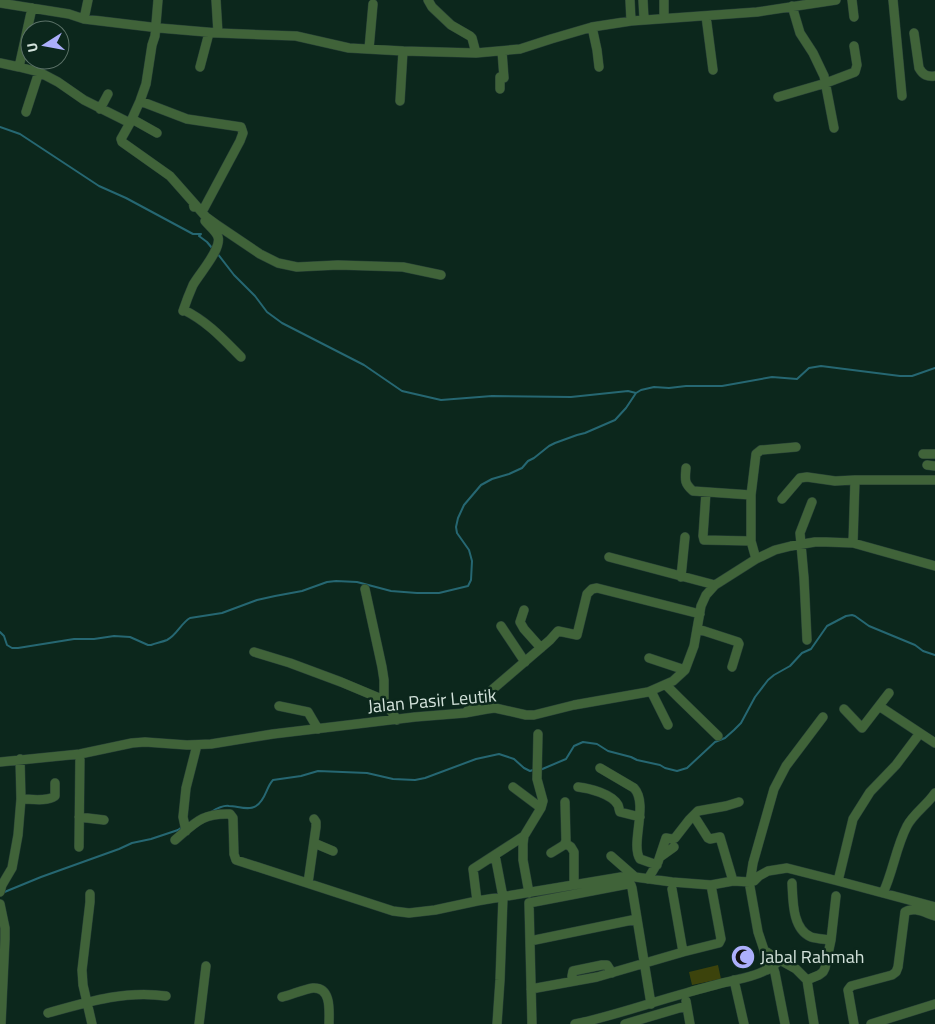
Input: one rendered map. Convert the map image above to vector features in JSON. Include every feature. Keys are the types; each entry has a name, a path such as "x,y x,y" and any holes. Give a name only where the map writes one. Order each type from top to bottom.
{"street":[{"path":"84,19 88,0"},
{"path":"158,0 156,28 146,84 121,140 123,144 170,176 216,225 278,264 297,267 338,265 403,267 441,275"},
{"path":"200,67 213,33 216,0"},
{"path":"428,0 432,7 452,25 472,38 476,53"},
{"path":"630,0 631,21"},
{"path":"643,0 644,19"},
{"path":"664,0 664,18"},
{"path":"0,3 69,14 84,19 156,28 213,33 296,36 349,48 369,50 476,53 520,49 592,27 644,19 757,12 836,0"},
{"path":"852,0 854,17"},
{"path":"893,0 902,96"},
{"path":"369,50 373,4"},
{"path":"792,6 800,33 814,53 826,82 834,128"},
{"path":"19,67 32,8"},
{"path":"706,16 712,70"},
{"path":"592,27 599,67"},
{"path":"914,33 919,68 923,75 935,76"},
{"path":"778,97 856,71 854,46"},
{"path":"400,101 403,51"},
{"path":"500,89 499,77 504,78 502,52"},
{"path":"0,63 39,72 100,109 157,133"},
{"path":"26,112 39,72"},
{"path":"100,109 108,94"},
{"path":"140,101 186,119 241,127 243,133 240,141 202,212"},
{"path":"193,202 195,208 217,236 219,244 194,283 184,311 194,314 211,326 242,357"},
{"path":"756,559 751,541 752,495 756,454 761,450 796,447"},
{"path":"924,454 935,454"},
{"path":"686,468 686,485 693,491 752,495"},
{"path":"782,499 803,477 835,482 856,480 935,480"},
{"path":"853,543 856,480"},
{"path":"706,492 704,540 751,541"},
{"path":"807,640 800,531 812,502"},
{"path":"681,577 685,538"},
{"path":"649,658 685,670 694,646 706,595 715,585 756,559 775,550 801,544 826,542 853,543 935,566"},
{"path":"609,557 715,585"},
{"path":"465,713 550,640 558,630 577,635 587,594 592,589 597,588 700,614"},
{"path":"365,589 382,667 384,700 397,720"},
{"path":"524,610 520,622 524,630 540,648"},
{"path":"501,626 525,662"},
{"path":"698,629 738,642 732,667"},
{"path":"254,652 297,666 384,700"},
{"name":"Jalan Pasir Leutik","path":"0,762 80,754 132,743 211,744 273,734 465,713 491,708 534,715 574,705 652,691 666,685 685,670"},
{"path":"666,685 718,736"},
{"path":"652,691 668,725"},
{"path":"844,710 862,728 889,693"},
{"path":"279,706 308,712 318,730"},
{"path":"879,706 935,744"},
{"path":"785,1024 773,966 764,950 758,932 750,885 753,863 774,789 786,766 823,717"},
{"path":"838,881 853,819 870,792 896,765 920,733"},
{"path":"477,901 473,870 524,836 541,808 543,801 537,779 538,734"},
{"path":"185,827 183,817 186,788 197,745"},
{"path":"79,847 80,754"},
{"path":"0,892 12,868 18,835 21,799 20,759"},
{"path":"600,768 636,790 640,817 637,855 642,860 658,861 674,847"},
{"path":"21,799 47,800 53,798 55,796 54,783"},
{"path":"513,787 541,808"},
{"path":"578,787 590,788 600,792 617,804 620,812 640,817"},
{"path":"883,893 904,832 911,820 934,798"},
{"path":"551,853 565,843 567,839 565,802"},
{"path":"648,879 658,861 666,838 675,838 698,811 739,802"},
{"path":"175,840 185,827 199,820 210,815 230,814 233,818 234,854 236,860 404,913 435,910 613,878 633,881 648,879 711,885 733,881 750,885"},
{"path":"694,816 708,838 720,837 733,881"},
{"path":"79,817 104,820"},
{"path":"308,883 316,828 314,819"},
{"path":"524,836 523,860 529,893"},
{"path":"314,843 334,852"},
{"path":"565,843 574,852 574,885"},
{"path":"495,855 503,897 497,1024"},
{"path":"611,856 633,881 637,919 651,1004"},
{"path":"750,885 759,876 768,871 787,868 935,908"},
{"path":"532,1024 529,903 628,884 633,881"},
{"path":"792,883 796,920 801,928 806,934 813,937 831,940"},
{"path":"531,989 612,973 720,942 711,885"},
{"path":"672,889 684,952"},
{"path":"90,894 82,970 83,985 92,1024"},
{"path":"807,980 819,975 825,968 831,940 836,896"},
{"path":"0,904 5,933 1,1024"},
{"path":"854,1024 848,990 851,986 892,975 896,972 905,912 913,909 935,916"},
{"path":"530,941 637,919"},
{"path":"764,950 773,966"},
{"path":"199,1024 206,966"},
{"path":"575,1024 591,1022 685,993 749,977 773,966 796,969 807,980 814,1024"},
{"path":"731,981 738,1024"},
{"path":"731,981 744,1024"},
{"path":"282,998 314,988 322,990 329,1003 329,1024"},
{"path":"685,993 690,1024"},
{"path":"48,1013 127,994 166,996"},
{"path":"871,1024 935,1004"},
{"path":"626,1024 686,1006"}],"green space":[{"path":"718,965 721,979 692,985 689,972"}],"waterway":[{"path":"0,127 20,134 99,186 126,198 193,234 201,234 199,236 212,248"},
{"path":"217,253 267,312 282,323 364,365 402,391 441,400 492,396 571,397 628,391 636,393"},
{"path":"0,632 4,636 7,645 12,648 74,639 114,636 130,637 151,645 170,638 190,618 222,613 257,600 302,591 327,582 357,582 391,591 417,593 439,593 468,586 471,580 472,561 469,550 457,533 456,527 464,505 481,485 522,468 528,461 555,443 615,420 636,393 641,390 654,387 722,386 772,377 797,379 809,368 821,366 900,376 912,376 935,368"},
{"path":"540,770 566,759 574,746 583,742 597,744 608,751 665,768 677,771 687,768 715,742 725,738 741,723 755,697 768,680 790,666 802,653 811,649 827,626 846,616 855,616 869,626 935,655"},
{"path":"211,812 224,806 253,807 262,800 273,780 301,776 318,771 367,773 393,779 415,780 476,759 499,754 514,759 530,771 533,770"},
{"path":"2,893 132,843 151,839 182,827"}],"place":[{"name":"Jabal Rahmah","path":"743,957"}]}
